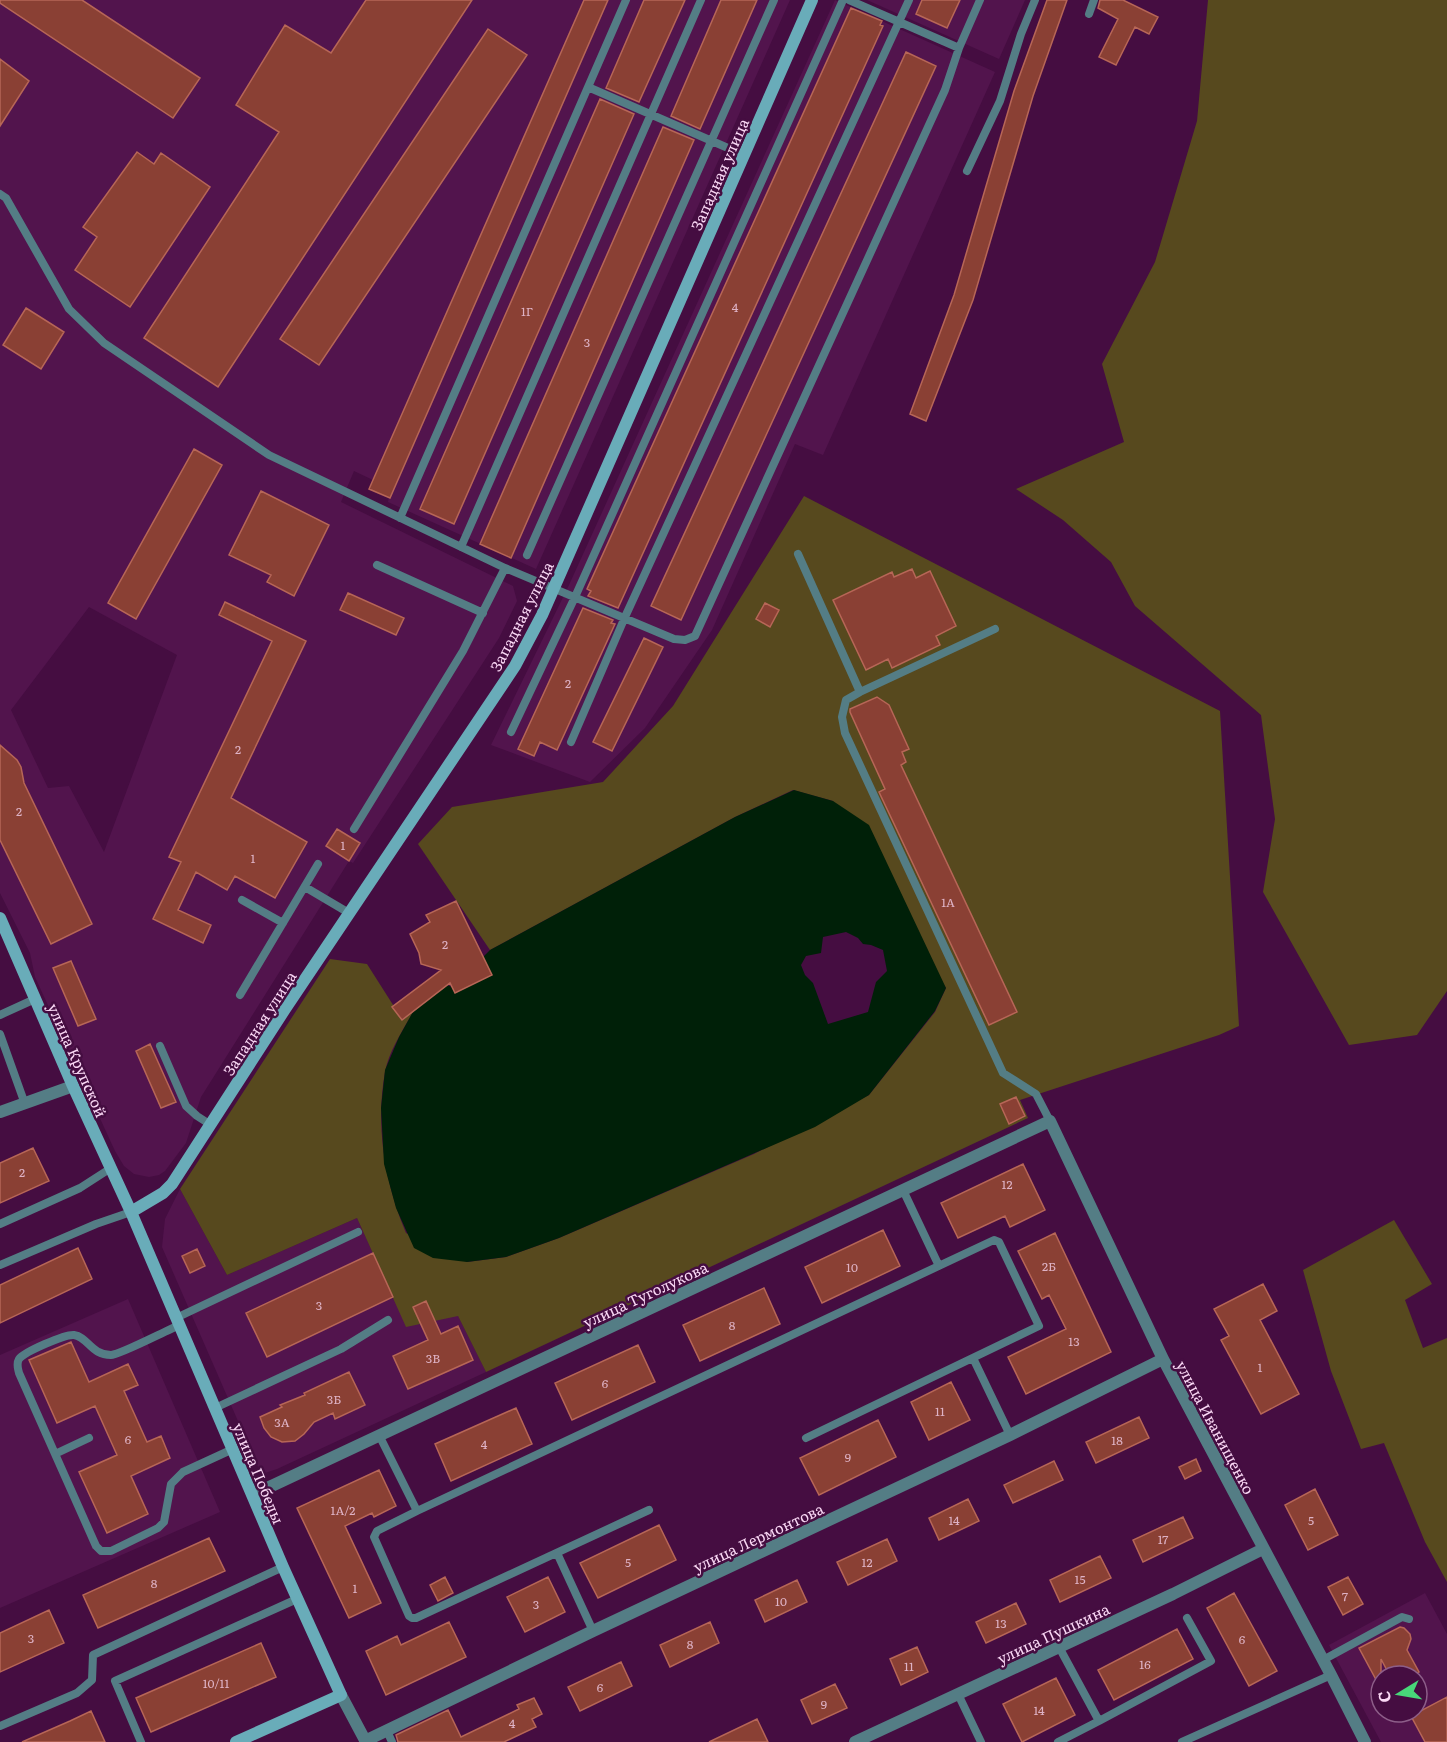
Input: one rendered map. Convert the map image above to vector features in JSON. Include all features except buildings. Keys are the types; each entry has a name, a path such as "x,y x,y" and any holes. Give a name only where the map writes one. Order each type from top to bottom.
{"street":[{"name":"Западная улица","path":"131,1212 164,1192 172,1184 349,913 515,666 553,588 812,0"},
{"name":"улица Крупской","path":"0,918 131,1212"},
{"path":"0,1112 73,1086"},
{"name":"улица Туголукова","path":"252,1494 1050,1121"},
{"name":"улица Иванищенко","path":"1050,1121 1163,1359 1365,1742"},
{"name":"улица Победы","path":"131,1212 297,1599 365,1741"},
{"name":"улица Лермонтова","path":"365,1741 390,1736 593,1631 1163,1359"},
{"name":"улица Пушкина","path":"855,1742 873,1738 958,1694 1173,1594 1263,1549"},
{"path":"236,1742 341,1695"}],"lane":[{"path":"400,518 626,0"},
{"path":"461,547 701,0"},
{"path":"527,555 774,0"},
{"path":"511,732 575,597 843,0"},
{"path":"849,0 959,48"},
{"path":"571,742 625,617 909,0"},
{"path":"0,194 6,198 69,309 104,343 269,455 505,568 674,639 685,640 695,636 945,90 959,48 980,0"},
{"path":"967,171 1000,101 1021,34 1035,0"},
{"path":"1089,14 1094,0"},
{"path":"588,87 744,155"},
{"path":"798,554 860,692"},
{"path":"377,565 483,613"},
{"path":"354,829 463,651 505,568"},
{"path":"995,629 846,700 842,717 844,733 1003,1074 1036,1094 1050,1121"},
{"path":"240,995 318,864"},
{"path":"305,886 349,913"},
{"path":"242,900 283,923"},
{"path":"0,1014 35,999"},
{"path":"0,1034 25,1104"},
{"path":"160,1046 186,1106 211,1125"},
{"path":"0,1224 80,1188 111,1168"},
{"path":"903,1190 939,1266"},
{"path":"0,1265 96,1224 131,1212"},
{"path":"233,1449 183,1472 171,1484 165,1522 158,1528 111,1551 101,1551 96,1546 19,1373 17,1363 21,1356 60,1338 74,1335 97,1352 112,1355 358,1232"},
{"path":"649,1510 412,1618 409,1616 374,1537 377,1531 417,1511 996,1240 1039,1326 806,1438"},
{"path":"215,1408 341,1349 388,1320"},
{"path":"973,1358 1010,1434"},
{"path":"379,1435 417,1511"},
{"path":"55,1454 90,1438"},
{"path":"557,1553 593,1631"},
{"path":"0,1726 77,1694 92,1680 93,1655 283,1567"},
{"path":"141,1742 115,1681 297,1599"},
{"path":"1323,1660 1402,1617 1409,1619"},
{"path":"1058,1742 1211,1660 1187,1618"},
{"path":"1059,1647 1099,1721"},
{"path":"1182,1742 1331,1675"},
{"path":"958,1694 981,1742"}],"shaded area":[{"path":"0,0 790,0 536,569 388,502 389,497 369,489 373,480 354,471 341,502 513,586 517,601 499,638 353,863 349,861 201,1097 186,1143 165,1171 159,1175 149,1177 134,1174 124,1166 115,1151 35,977 30,953 0,893","holes":["89,607 177,655 104,852 69,786 48,788 11,710"]},
{"path":"835,0 995,72 823,455 795,444 712,630 645,728 590,782 491,745 569,585"},
{"path":"867,0 1025,0 999,59"},
{"path":"1208,0 1447,0 1447,991 1417,1035 1349,1045 1263,892 1275,819 1261,715 1135,606 1111,562 1063,520 1016,489 1124,442 1102,364 1155,262 1197,121"},
{"path":"804,496 1220,711 1239,1026 1219,1035 1020,1100 1028,1118 486,1372 458,1316 406,1327 357,1218 227,1275 180,1189 330,959 367,964 402,1019 414,1010 393,1048 385,1072 381,1113 387,1175 406,1233 467,1262 506,1257 559,1238 754,1154 869,1095 935,1012 946,988 833,801 793,790 735,817 490,950 418,844 452,807 603,782 673,706"},
{"path":"794,790 833,801 869,825 946,988 935,1011 869,1095 815,1127 559,1238 506,1257 467,1262 433,1258 414,1248 396,1208 384,1164 381,1108 385,1070 414,1010 447,985 452,987 455,993 491,975 483,957 490,950 735,817","holes":["846,932 858,938 863,944 883,950 887,971 876,982 868,1012 828,1024 813,983 805,975 801,965 806,956 821,953 823,937"]},
{"path":"180,1189 227,1275 357,1218 392,1298 458,1316 486,1372 265,1473 259,1469 162,1247 165,1219"},
{"path":"1394,1220 1432,1284 1405,1300 1423,1348 1447,1338 1447,1582 1425,1542 1384,1443 1361,1449 1331,1371 1303,1270"},
{"path":"128,1299 220,1512 0,1608 0,1355"},
{"path":"1425,1593 1447,1634 1447,1742 1381,1742 1371,1724 1429,1724 1429,1664 1369,1664 1369,1720 1329,1645"}]}
